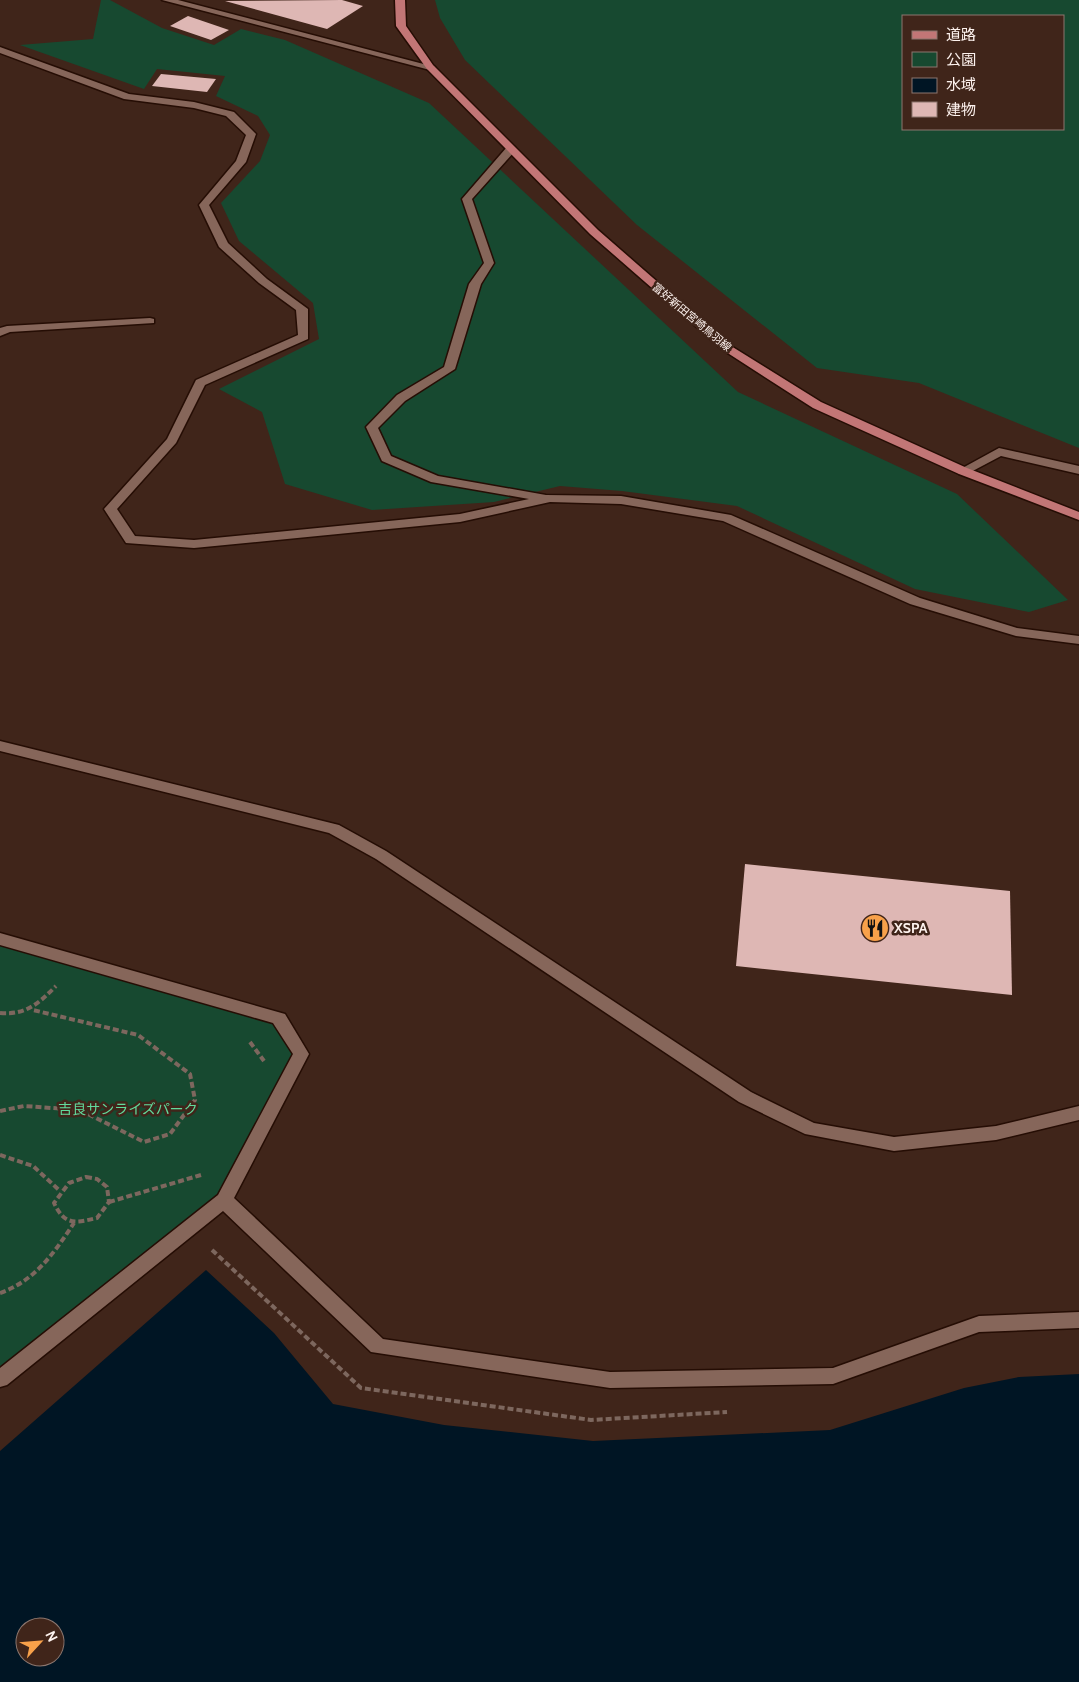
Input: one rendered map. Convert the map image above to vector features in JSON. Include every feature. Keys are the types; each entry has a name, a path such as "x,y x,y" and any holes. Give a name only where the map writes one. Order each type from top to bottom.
{"main road":[{"name":"富好新田宮崎鳥羽線","path":"400,0 402,26 430,67 594,232 727,348 817,404 963,471 1079,516"}],"street":[{"path":"167,0 430,67"},
{"path":"0,50 127,97 194,105 230,114 251,134 242,162 204,205 223,245 263,282 302,309 304,337 200,383 172,440 110,509 131,540 194,544 460,518 550,498"},
{"path":"511,149 467,199 489,263 475,284 449,369 401,398 372,427 386,458 435,479 550,498 621,500 726,518 915,600 1016,632 1079,640"},
{"path":"0,333 7,329 150,321"},
{"path":"963,471 999,452 1079,470"},
{"path":"0,746 272,812 334,829 381,855 745,1097 811,1129 894,1144 996,1133 1079,1113"},
{"path":"0,940 279,1018 301,1054 224,1200 0,1379"},
{"path":"224,1200 378,1346 610,1380 833,1376 979,1324 1079,1320"}],"path":[{"path":"33,1010 62,980"},
{"path":"0,1013 8,1014 33,1010 138,1035 190,1074 195,1100 170,1134 144,1142 80,1110 24,1106 0,1111"},
{"path":"249,1040 265,1064"},
{"path":"0,1155 33,1166 59,1190"},
{"path":"110,1202 107,1187 93,1178 75,1179 59,1190 54,1203 60,1216 74,1223 96,1218 110,1202 201,1175 206,1166"},
{"path":"0,1294 10,1291 50,1261 74,1223"}],"green space":[{"path":"101,0 110,0 162,28 214,45 241,29 285,40 429,103 738,392 957,494 1068,600 1029,612 915,589 737,506 622,491 560,486 494,502 372,510 285,484 262,412 219,389 319,339 313,303 239,241 221,203 260,161 270,135 258,116 216,96 225,76 157,69 144,89 20,45 93,39"},
{"path":"435,0 1079,0 1079,448 919,383 817,368 637,225 465,60 440,18"},
{"name":"吉良サンライズパーク","path":"0,939 279,1018 301,1054 224,1200 0,1379"}],"water":[{"path":"206,1270 274,1333 333,1404 444,1425 593,1441 830,1430 964,1388 1019,1377 1079,1374 1079,1682 0,1682 0,1451"}],"building":[{"path":"342,0 363,6 327,29 225,1"},
{"path":"188,16 229,30 211,40 170,26"},
{"path":"161,74 216,79 207,92 152,86"},
{"name":"XSPA","path":"745,864 1010,891 1012,995 736,966"}],"place":[{"name":"XSPA","path":"875,928"}]}
